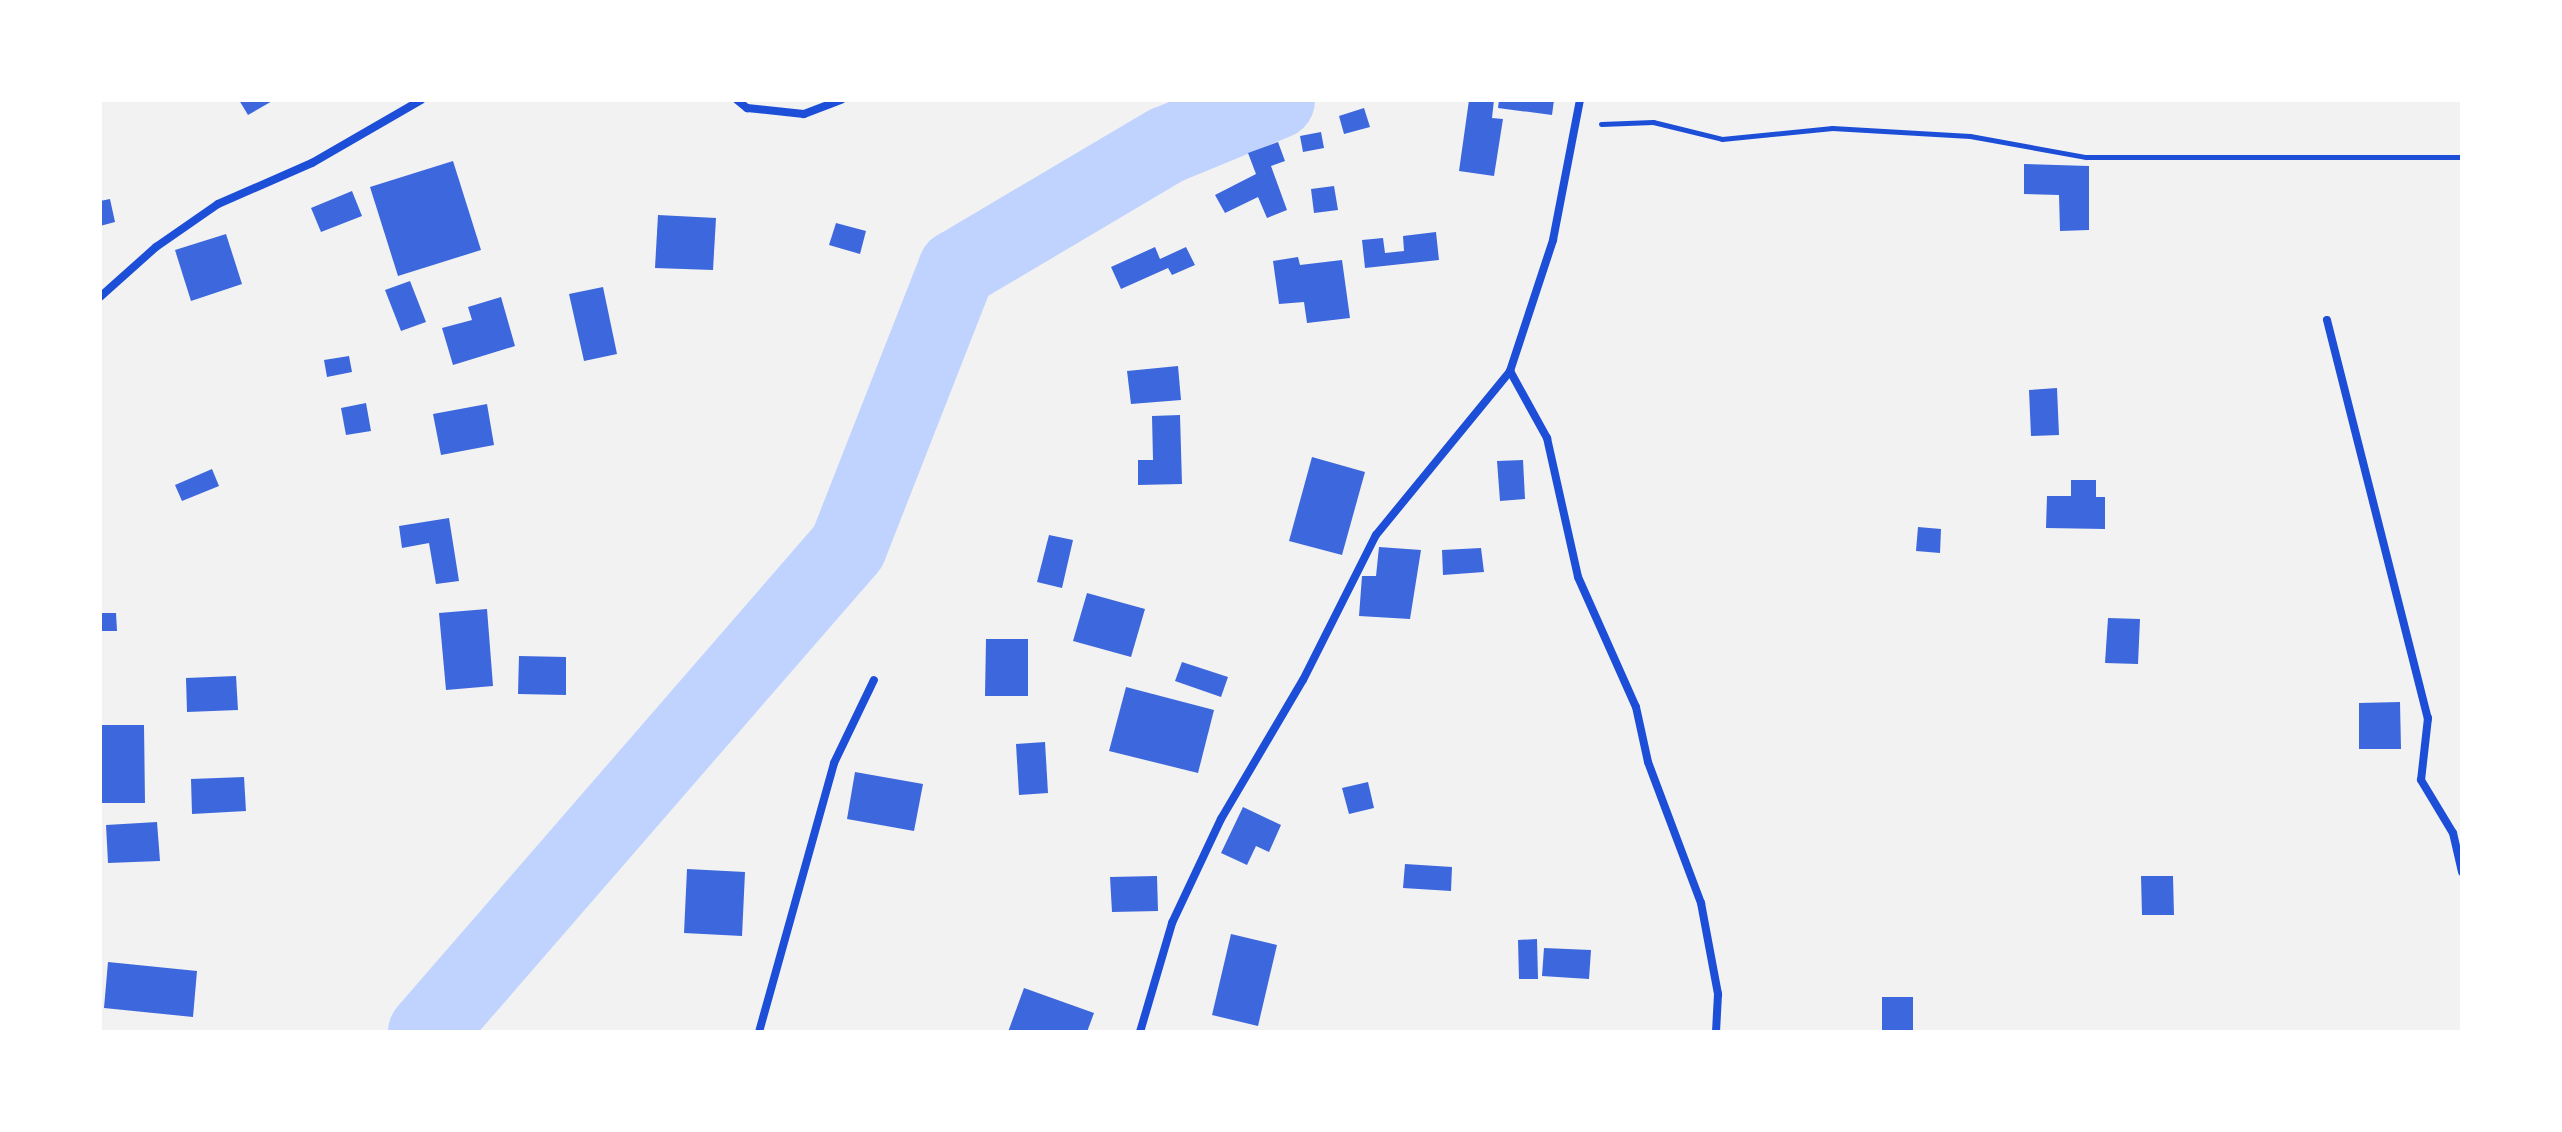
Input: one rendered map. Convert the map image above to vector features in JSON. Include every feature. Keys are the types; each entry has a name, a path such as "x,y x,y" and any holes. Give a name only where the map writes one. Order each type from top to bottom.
{"street":[{"path":"100,297 156,247 218,204 312,163 421,100"},
{"path":"737,100 747,108 804,114 841,100"},
{"path":"1140,1032 1172,923 1221,819 1303,680 1376,535 1510,371 1553,240 1580,100"},
{"path":"2327,320 2428,718 2421,780 2453,833 2462,872"},
{"path":"1510,371 1547,438 1578,577 1636,707 1648,762 1701,903 1718,994 1716,1032"},
{"path":"759,1032 834,763 874,680"}],"path":[{"path":"1576,124 1653,122 1722,139 1832,128 1955,135 2086,157 2462,157"}],"building":[{"path":"239,100 274,100 248,115"},
{"path":"1469,100 1494,100 1492,118 1503,119 1494,176 1459,171"},
{"path":"1499,100 1554,100 1552,115 1498,108"},
{"path":"1364,108 1370,127 1344,134 1339,116"},
{"path":"1321,132 1324,148 1303,152 1300,136"},
{"path":"1278,142 1285,161 1271,166 1287,210 1267,218 1258,197 1225,213 1215,195 1256,174 1248,153"},
{"path":"453,161 481,250 398,276 370,187"},
{"path":"2024,164 2089,166 2089,230 2060,231 2059,195 2024,194"},
{"path":"1334,186 1338,210 1314,213 1311,189"},
{"path":"352,191 362,216 321,232 311,208"},
{"path":"110,199 115,222 100,226 100,201"},
{"path":"658,215 716,218 713,270 655,268"},
{"path":"836,223 866,231 860,254 829,245"},
{"path":"1436,232 1439,260 1365,268 1362,240 1383,238 1385,253 1404,251 1403,236"},
{"path":"226,234 242,284 191,301 175,250"},
{"path":"1155,247 1160,259 1186,247 1195,265 1172,275 1168,268 1121,289 1111,267"},
{"path":"1298,257 1300,265 1342,260 1350,318 1307,323 1304,302 1279,304 1273,261"},
{"path":"410,281 426,322 401,331 385,290"},
{"path":"603,287 617,354 584,361 569,294"},
{"path":"501,297 515,346 453,365 442,328 472,320 468,307"},
{"path":"349,356 352,372 327,377 324,360"},
{"path":"1178,366 1181,400 1131,404 1127,371"},
{"path":"2057,388 2059,435 2031,436 2029,390"},
{"path":"366,403 371,431 346,435 341,408"},
{"path":"487,404 494,445 441,455 433,414"},
{"path":"1180,415 1182,484 1138,485 1138,460 1153,460 1152,416"},
{"path":"1312,457 1365,472 1342,555 1289,541"},
{"path":"1523,460 1525,499 1500,501 1497,461"},
{"path":"212,469 219,486 182,501 175,485"},
{"path":"2071,480 2096,480 2096,497 2105,497 2105,529 2046,528 2047,496 2071,496"},
{"path":"449,518 459,581 436,584 429,543 402,548 399,526"},
{"path":"1918,527 1941,529 1940,553 1916,551"},
{"path":"1049,535 1073,540 1062,588 1037,582"},
{"path":"1379,547 1421,550 1410,619 1359,616 1362,576 1376,576"},
{"path":"1481,548 1484,572 1443,575 1442,550"},
{"path":"1087,593 1145,609 1131,657 1073,641"},
{"path":"487,609 493,686 446,690 439,613"},
{"path":"100,613 116,613 117,631 100,631"},
{"path":"2108,618 2140,619 2138,664 2105,663"},
{"path":"986,639 1028,639 1028,696 985,696"},
{"path":"519,656 566,657 566,695 518,694"},
{"path":"1182,662 1228,677 1221,697 1175,681"},
{"path":"236,676 238,710 187,712 186,678"},
{"path":"1126,687 1214,710 1198,773 1109,751"},
{"path":"2400,702 2401,749 2359,749 2359,703"},
{"path":"100,725 144,725 145,803 100,803"},
{"path":"1045,742 1048,793 1019,795 1016,744"},
{"path":"855,772 923,784 914,831 847,819"},
{"path":"244,777 246,811 192,814 191,779"},
{"path":"1368,782 1374,808 1349,814 1342,788"},
{"path":"1243,807 1281,825 1269,852 1256,846 1247,865 1221,853"},
{"path":"157,822 160,861 108,863 106,825"},
{"path":"1405,864 1452,867 1451,891 1403,888"},
{"path":"687,869 745,872 742,936 684,933"},
{"path":"1157,876 1158,911 1112,912 1110,877"},
{"path":"2141,876 2173,876 2174,915 2142,915"},
{"path":"1231,934 1277,945 1258,1026 1212,1015"},
{"path":"1537,939 1538,979 1519,979 1518,940"},
{"path":"1544,948 1591,950 1589,979 1542,976"},
{"path":"108,962 197,971 193,1017 104,1008"},
{"path":"1024,988 1094,1013 1087,1032 1008,1032"},
{"path":"1882,997 1913,997 1913,1032 1882,1032"}],"waterway":[{"path":"427,1032 848,547 957,269 1167,145 1276,100"}]}
